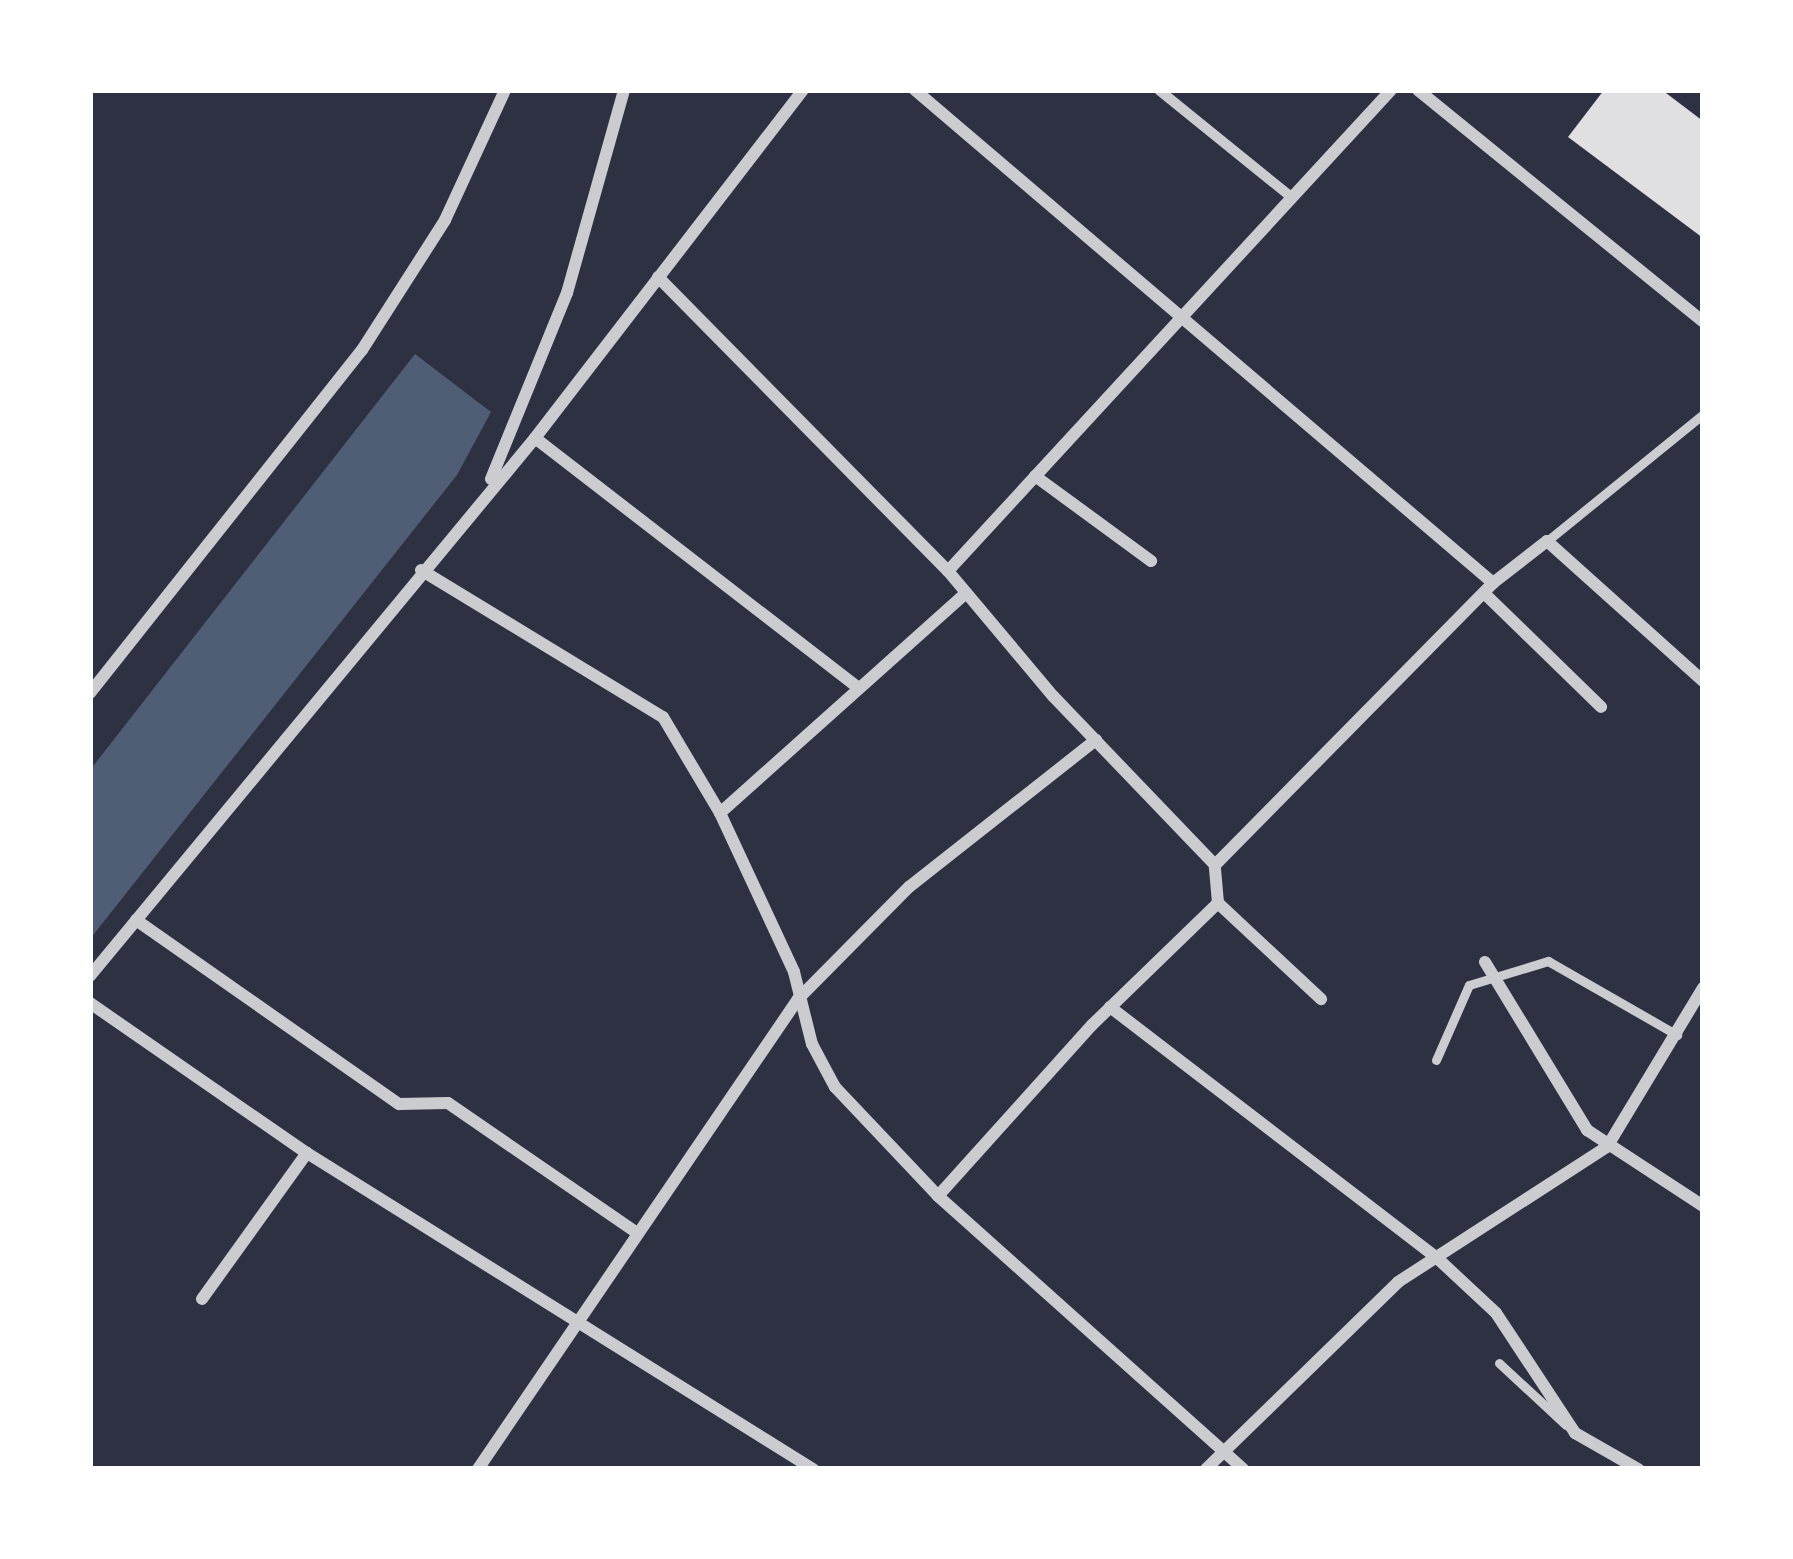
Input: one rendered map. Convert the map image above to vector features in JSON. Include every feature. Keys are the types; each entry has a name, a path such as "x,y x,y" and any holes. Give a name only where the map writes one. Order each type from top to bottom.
{"street":[{"path":"90,692 362,350 445,220 505,90"},
{"path":"471,511 507,453 547,351 602,186 624,90"},
{"path":"90,976 421,570 535,438 803,90"},
{"path":"915,90 1182,316 1489,588 1601,707"},
{"path":"1159,90 1291,197"},
{"path":"948,571 1391,90"},
{"path":"1421,91 1703,322"},
{"path":"658,278 948,571 1096,740 1215,865 1218,903 1321,999"},
{"path":"535,438 859,688"},
{"path":"1035,476 1151,561"},
{"path":"1215,865 1489,588 1546,541 1703,681"},
{"path":"421,570 662,718 720,813 794,972 798,999 835,1087 938,1196 1243,1469"},
{"path":"720,813 966,592"},
{"path":"478,1469 635,1232 798,999 909,887 1096,740"},
{"path":"938,1196 1110,1007 1218,903"},
{"path":"136,920 399,1104 448,1103 635,1232"},
{"path":"1488,968 1580,1119 1607,1148 1703,1206"},
{"path":"1206,1469 1221,1449 1381,1296 1607,1148 1703,988"},
{"path":"90,1003 307,1154 813,1469"},
{"path":"1110,1007 1436,1257 1496,1312 1575,1433 1638,1469"},
{"path":"202,1299 307,1154"}],"lane":[{"path":"1546,541 1703,414"},
{"path":"1436,1060 1469,986 1488,968 1547,961 1677,1035"},
{"path":"1499,1364 1575,1433"}],"water":[{"path":"415,354 491,412 457,475 90,939 90,770"}],"building":[{"path":"1604,90 1662,90 1703,121 1703,238 1568,137"}]}
